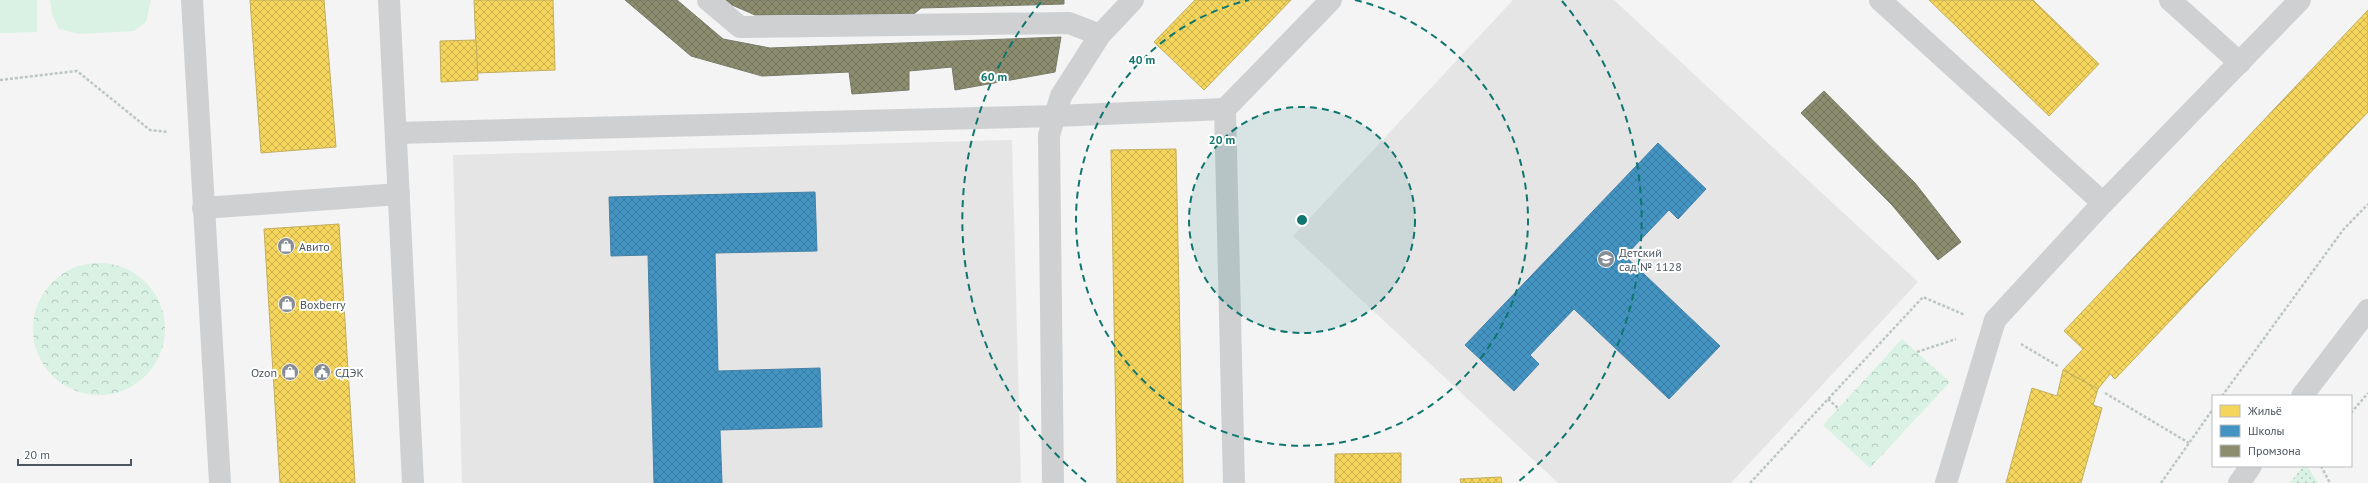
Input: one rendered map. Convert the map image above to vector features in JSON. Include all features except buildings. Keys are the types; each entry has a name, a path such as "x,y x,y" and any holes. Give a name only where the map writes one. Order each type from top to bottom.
{"street":[{"path":"192,0 198,133 220,483"},
{"path":"389,0 413,483"},
{"path":"708,0 740,27 1069,23 1100,35"},
{"path":"1053,483 1049,135 1061,96 1100,35 1134,0"},
{"path":"396,133 1055,116 1225,109 1331,0"},
{"path":"1880,0 2103,203"},
{"path":"2170,0 2240,62"},
{"path":"1946,483 1995,320 2103,203 2300,0"},
{"path":"1225,109 1234,483"},
{"path":"203,208 399,194"},
{"path":"2303,395 2368,310"},
{"path":"2239,483 2250,467"}],"path":[{"path":"0,80 77,71 150,130 198,133"},
{"path":"2223,395 2343,230 2368,204"},
{"path":"1750,483 1923,297 1992,327 2058,366"},
{"path":"2104,393 2189,443"},
{"path":"2352,412 2368,393"},
{"path":"1828,399 1838,408"},
{"path":"2161,483 2212,410"},
{"path":"2322,467 2330,483"}],"shaded area":[{"name":"Детский сад № 1128","path":"1513,0 1614,0 1918,282 1731,483 1558,483 1293,236"},
{"path":"1012,140 1021,483 462,483 453,155"}],"green space":[{"path":"0,0 37,0 37,32 0,33"},
{"path":"50,0 151,0 146,22 134,31 79,34 59,29 52,14"},
{"path":"105,263 124,268 136,274 146,282 154,292 160,304 164,316 164,342 160,354 154,366 146,376 136,384 124,390 112,394 93,395 74,390 62,384 52,376 44,366 38,354 34,342 33,323 38,304 44,292 52,282 62,274 74,268 86,264"},
{"path":"1902,339 1950,382 1870,468 1823,425"},
{"path":"2302,467 2308,467 2318,483 2290,483"}],"place":[{"name":"Авито","path":"286,246"},
{"name":"Детский сад № 1128","path":"1606,259"},
{"name":"Boxberry","path":"287,304"},
{"name":"Ozon","path":"290,372"},
{"name":"СДЭК","path":"322,372"}]}
